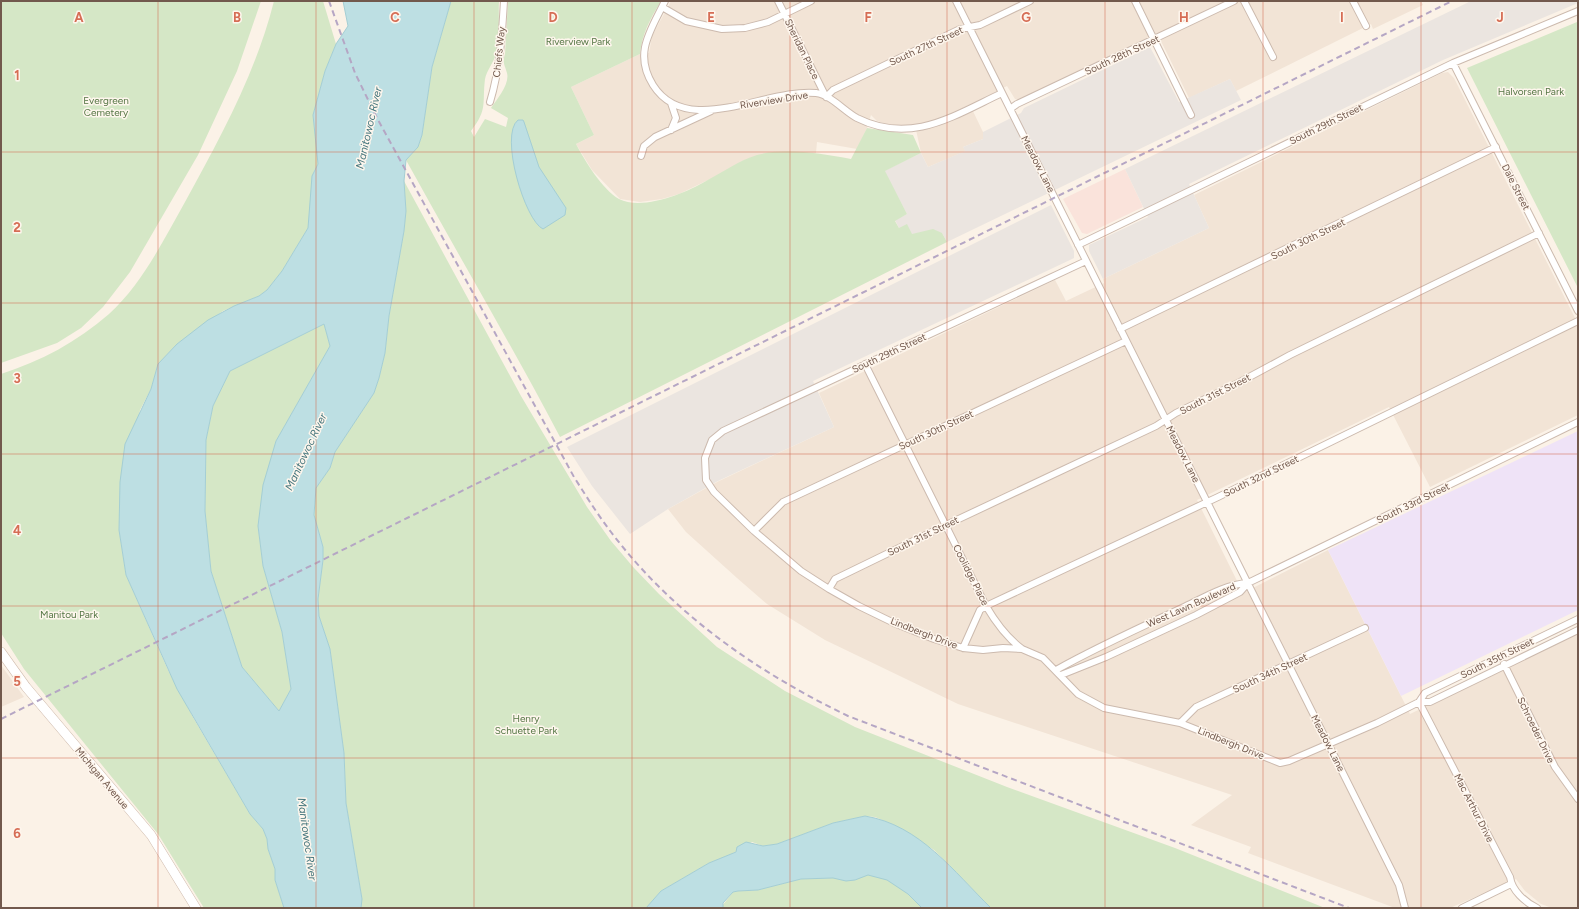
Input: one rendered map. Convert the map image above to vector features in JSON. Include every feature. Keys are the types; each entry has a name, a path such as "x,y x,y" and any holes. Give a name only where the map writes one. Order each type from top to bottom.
{"street":[{"name":"Chiefs Way","path":"490,102 495,84 501,47 504,1"},
{"name":"Sheridan Place","path":"778,1 826,97"},
{"path":"664,4 686,21 722,29 746,28 768,22 811,1"},
{"name":"Meadow Lane","path":"956,1 1399,885 1405,908"},
{"name":"South 27th Street","path":"826,97 833,90 960,29 980,25 1030,1"},
{"path":"1134,1 1191,115"},
{"name":"South 28th Street","path":"1010,109 1017,104 1234,1"},
{"path":"1244,1 1273,57"},
{"path":"1353,1 1366,26"},
{"name":"Riverview Drive","path":"664,4 651,26 645,44 645,65 649,79 655,88 672,103 694,110 714,109 798,94 816,93 826,97 846,112 876,126 895,130 907,130 939,123 1002,93"},
{"name":"South 29th Street","path":"1078,245 1453,63 1578,11"},
{"name":"Dale Street","path":"1453,63 1578,311"},
{"path":"671,130 676,118 672,103"},
{"path":"641,156 644,146 655,137 714,109"},
{"name":"South 30th Street","path":"1120,329 1496,147"},
{"name":"South 31st Street","path":"829,589 835,579 1166,420 1176,413 1240,382 1290,355 1539,234"},
{"name":"South 29th Street","path":"705,458 712,440 723,431 1086,261"},
{"name":"South 32nd Street","path":"963,648 980,610 986,606 1207,502 1578,321"},
{"name":"South 30th Street","path":"754,531 783,502 1126,341"},
{"name":"Coolidge Place","path":"865,364 986,606 998,626 1012,642 1022,649"},
{"name":"South 33rd Street","path":"1248,583 1578,422"},
{"name":"Lindbergh Drive","path":"705,458 704,468 706,480 714,492 754,531 801,571 859,606 934,639 963,648 983,650 1003,648 1022,649 1043,658 1078,694 1104,708 1180,723 1280,763"},
{"name":"West Lawn Boulevard","path":"1058,673 1106,657 1196,615 1240,592 1248,583"},
{"name":"West Lawn Boulevard","path":"1058,673 1099,646 1236,584 1248,583"},
{"name":"South 35th Street","path":"1419,702 1425,693 1578,619"},
{"name":"South 34th Street","path":"1180,723 1196,707 1365,628"},
{"name":"South 35th Street","path":"1280,763 1289,761 1377,723 1419,702 1430,702 1578,630"},
{"name":"Michigan Avenue","path":"1,652 26,687 150,835 196,908"},
{"name":"Schroeder Drive","path":"1500,657 1555,767 1578,799"},
{"name":"Mac Arthur Drive","path":"1419,702 1510,877 1511,884 1527,903 1536,908"},
{"path":"1462,908 1511,884"}],"shaded area":[{"name":"Riverview Park","path":"671,1 1421,1 1423,5 1373,29 1371,24 1236,91 1230,79 1189,98 1157,33 1019,100 1015,99 1007,86 970,105 983,132 983,139 963,147 966,151 928,167 921,153 915,125 900,126 887,124 877,121 871,115 867,128 857,149 817,142 816,153 778,152 706,181 679,194 662,199 640,202 620,199 592,170 576,144 594,135 571,87 640,54 649,53 652,36"},
{"path":"1471,1 1578,1 1578,3 1443,60 1189,184 1209,228 1103,279 1089,251 1089,245 1148,217 1125,169"},
{"path":"1150,47 1179,102 1230,79 1241,100 947,242 942,233 912,235 899,228 895,220 907,214 884,171 921,153 928,167 965,151 963,147 983,139 983,132 1021,113 1024,108"},
{"path":"1448,72 1454,78 1578,324 1578,415 1430,487 1389,407 1197,500 1243,593 1328,550 1410,714 1578,632 1578,908 1552,908 1541,904 1525,891 1516,879 1450,908 1395,908 1248,853 1251,847 1191,825 1232,795 958,704 825,640 767,604 686,532 668,509 719,481 834,427 819,393 1055,280 1066,301 1104,283 1103,279 1209,228 1194,195 1442,73"},
{"path":"1125,169 1143,207 1087,234 1082,233 1063,199"},
{"path":"1051,205 1074,251 1074,258 813,381 834,427 718,481 668,509 630,534 592,486 567,447"},
{"path":"1578,431 1578,610 1401,696 1328,550"},
{"path":"1,665 24,697 1,707"}],"green space":[{"name":"Evergreen Cemetery","path":"1,1 261,1 237,71 198,155 130,272 103,307 81,328 57,343 1,363"},
{"name":"Manitou Park","path":"274,1 323,1 336,44 325,71 313,115 318,164 314,171 308,228 282,271 267,290 259,296 223,311 177,344 158,364 151,389 140,410 119,530 126,575 168,670 194,719 250,814 263,829 275,869 275,880 284,908 204,908 158,834 24,669 1,633 1,374 16,369 58,350 97,324 121,302 142,276 185,202 236,104 257,54"},
{"path":"451,1 499,1 499,36 497,50 485,79 482,111 471,131 474,137 485,119 506,127 508,118 491,108 507,82 507,73 504,60 508,1 661,1 647,27 640,54 571,87 594,135 576,144 594,174 606,189 619,199 629,202 651,202 687,191 743,160 757,155 792,151 851,159 867,128 913,135 921,153 885,171 907,214 895,221 899,228 907,224 912,234 933,229 942,233 947,242 560,437 406,160 418,147 422,135 432,67"},
{"name":"Halvorsen Park","path":"1577,22 1578,25 1578,288 1467,68"},
{"name":"Henry Schuette Park","path":"404,181 521,396 587,507 611,541 634,568 659,594 717,647 785,691 855,727 1007,787 1175,848 1325,908 991,908 934,850 896,826 875,817 865,816 833,823 777,844 763,846 752,842 730,855 709,863 661,891 646,908 361,908 362,899 346,803 344,753 330,649 319,616 318,599 323,560 323,547 314,515 316,488 330,468 335,452 374,393 379,378 385,353 389,316 404,231 406,211"},
{"path":"324,324 330,346 276,441 258,526 263,566 282,632 291,689 279,711 242,667 211,571 205,511 206,440 213,406 230,371"},
{"path":"864,875 880,877 896,885 922,908 723,908 722,906 733,892 758,890 801,879 833,878 855,880"}],"water":[{"name":"Manitowoc River","path":"343,1 451,1 432,67 422,135 418,147 406,160 404,181 406,211 404,231 389,316 385,353 379,378 374,393 335,452 330,468 316,488 314,515 323,547 323,560 318,599 319,616 330,649 344,753 346,803 362,899 361,908 284,908 275,880 275,869 263,829 250,814 177,689 126,575 119,530 120,482 125,444 151,389 158,364 177,344 208,320 234,306 259,296 267,290 282,271 308,228 312,176 318,164 313,115 325,71 336,44 348,26","holes":["324,324 330,346 276,441 263,485 258,526 263,566 282,632 291,689 279,711 242,667 211,571 205,511 206,440 213,406 230,371"]},
{"path":"518,120 523,120 539,167 566,208 565,215 543,229 536,223 529,211 522,195 517,177 511,142 513,129"},
{"path":"865,816 885,821 903,829 919,840 949,865 991,908 922,908 908,894 887,880 868,875 855,880 846,881 833,878 801,879 758,890 733,892 723,903 723,908 646,908 661,891 709,863 736,852 737,847 746,842 763,846 777,844 833,823"}],"railway":[{"path":"329,1 355,73 377,118 574,477 606,526 635,562 689,615 749,660 814,699 848,716 1349,908"},
{"path":"1,719 1452,1"}]}
